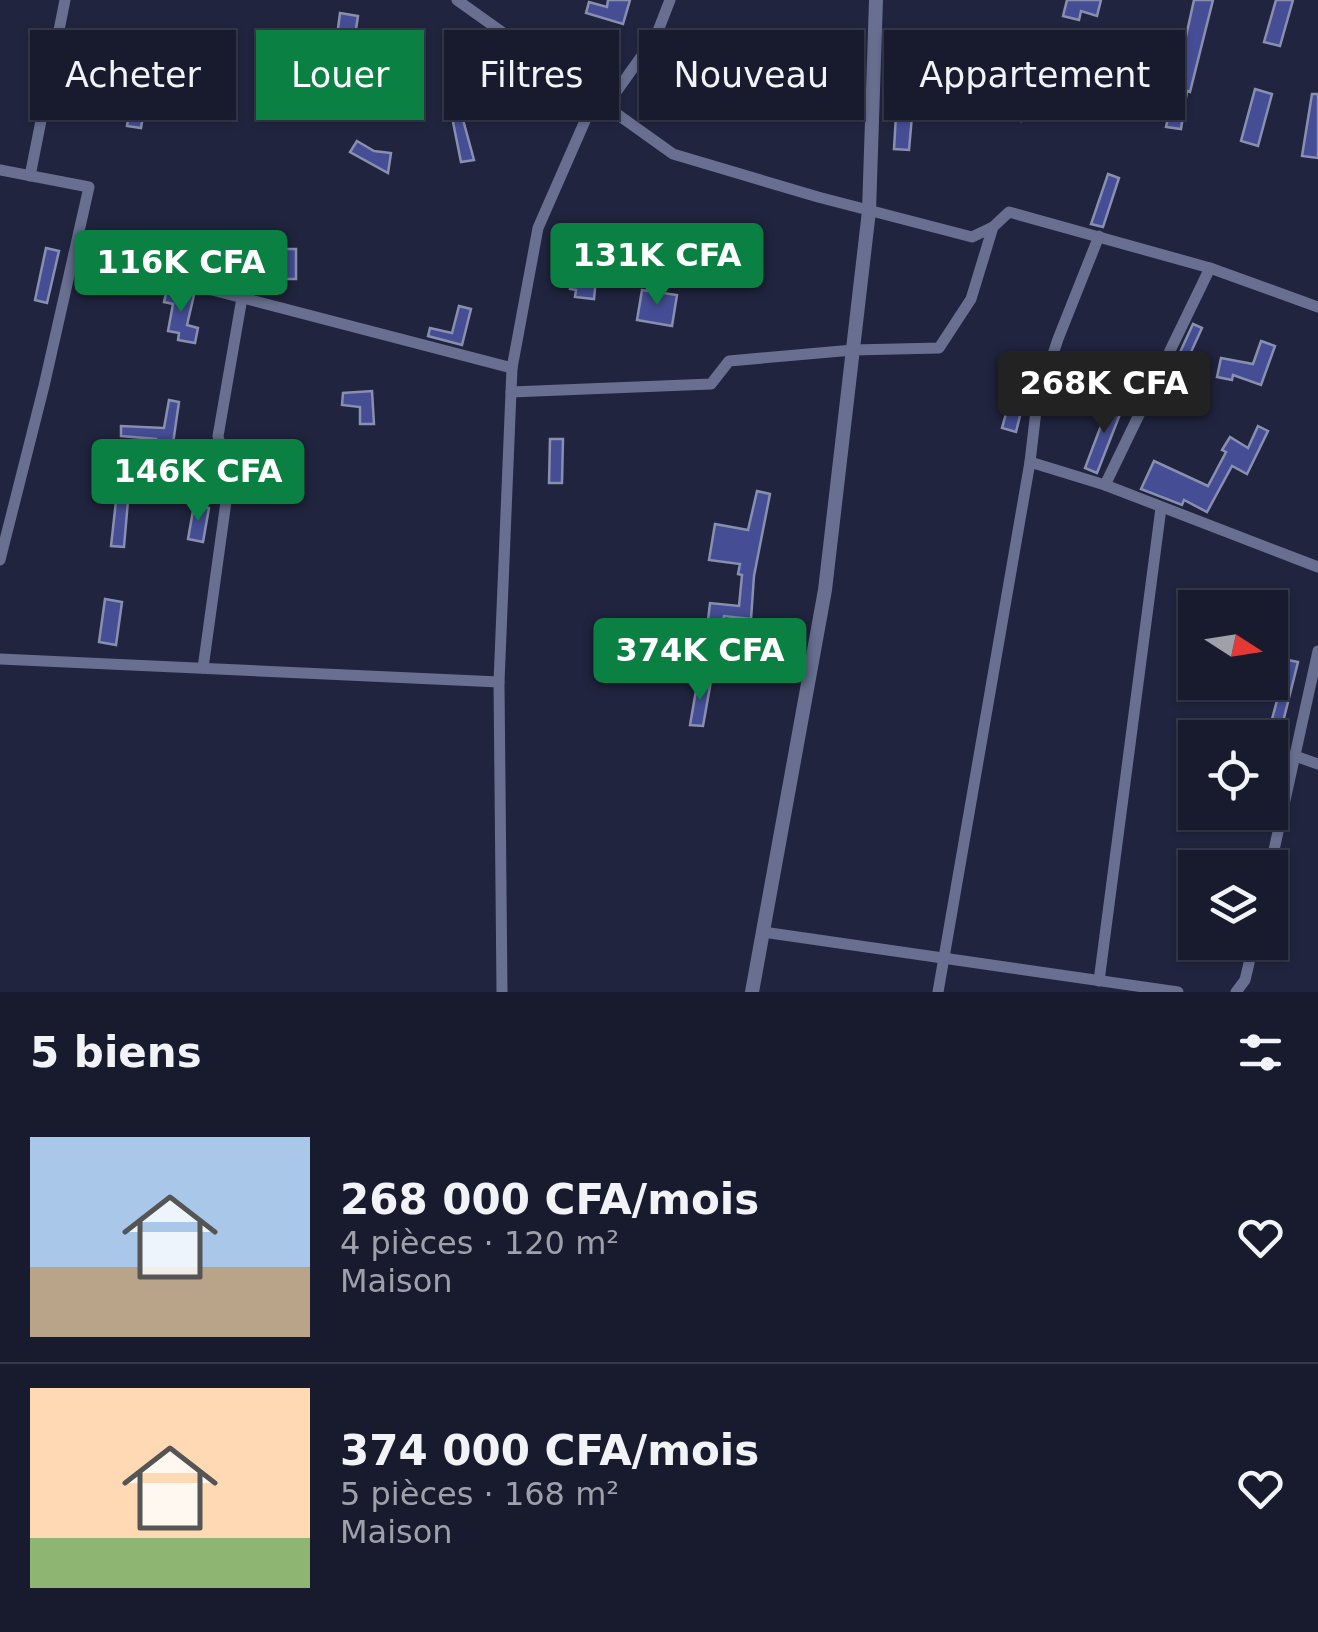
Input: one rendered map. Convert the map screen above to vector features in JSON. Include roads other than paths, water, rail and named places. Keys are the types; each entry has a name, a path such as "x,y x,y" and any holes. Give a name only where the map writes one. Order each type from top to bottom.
{"street":[{"path":"30,176 65,0"},
{"path":"458,0 500,30"},
{"path":"619,80 656,36 670,0"},
{"path":"752,992 825,590 869,212 876,0"},
{"path":"619,115 673,154 869,212 972,237 1009,212 1210,268 1318,307"},
{"path":"502,992 499,682 512,368 538,228 592,120"},
{"path":"0,170 89,187 0,560"},
{"path":"511,392 711,384 729,361 853,350 939,348 971,299 993,226"},
{"path":"938,992 1030,462 1037,402 1100,236"},
{"path":"74,254 512,368"},
{"path":"1104,484 1210,268"},
{"path":"203,668 230,480 218,436 242,298"},
{"path":"1030,462 1104,484 1318,568"},
{"path":"0,492 16,496"},
{"path":"1099,980 1161,508"},
{"path":"1274,850 1318,652"},
{"path":"0,658 499,682"},
{"path":"1295,756 1318,764"},
{"path":"763,932 1178,992"},
{"path":"1236,992 1245,980 1250,960"}]}
